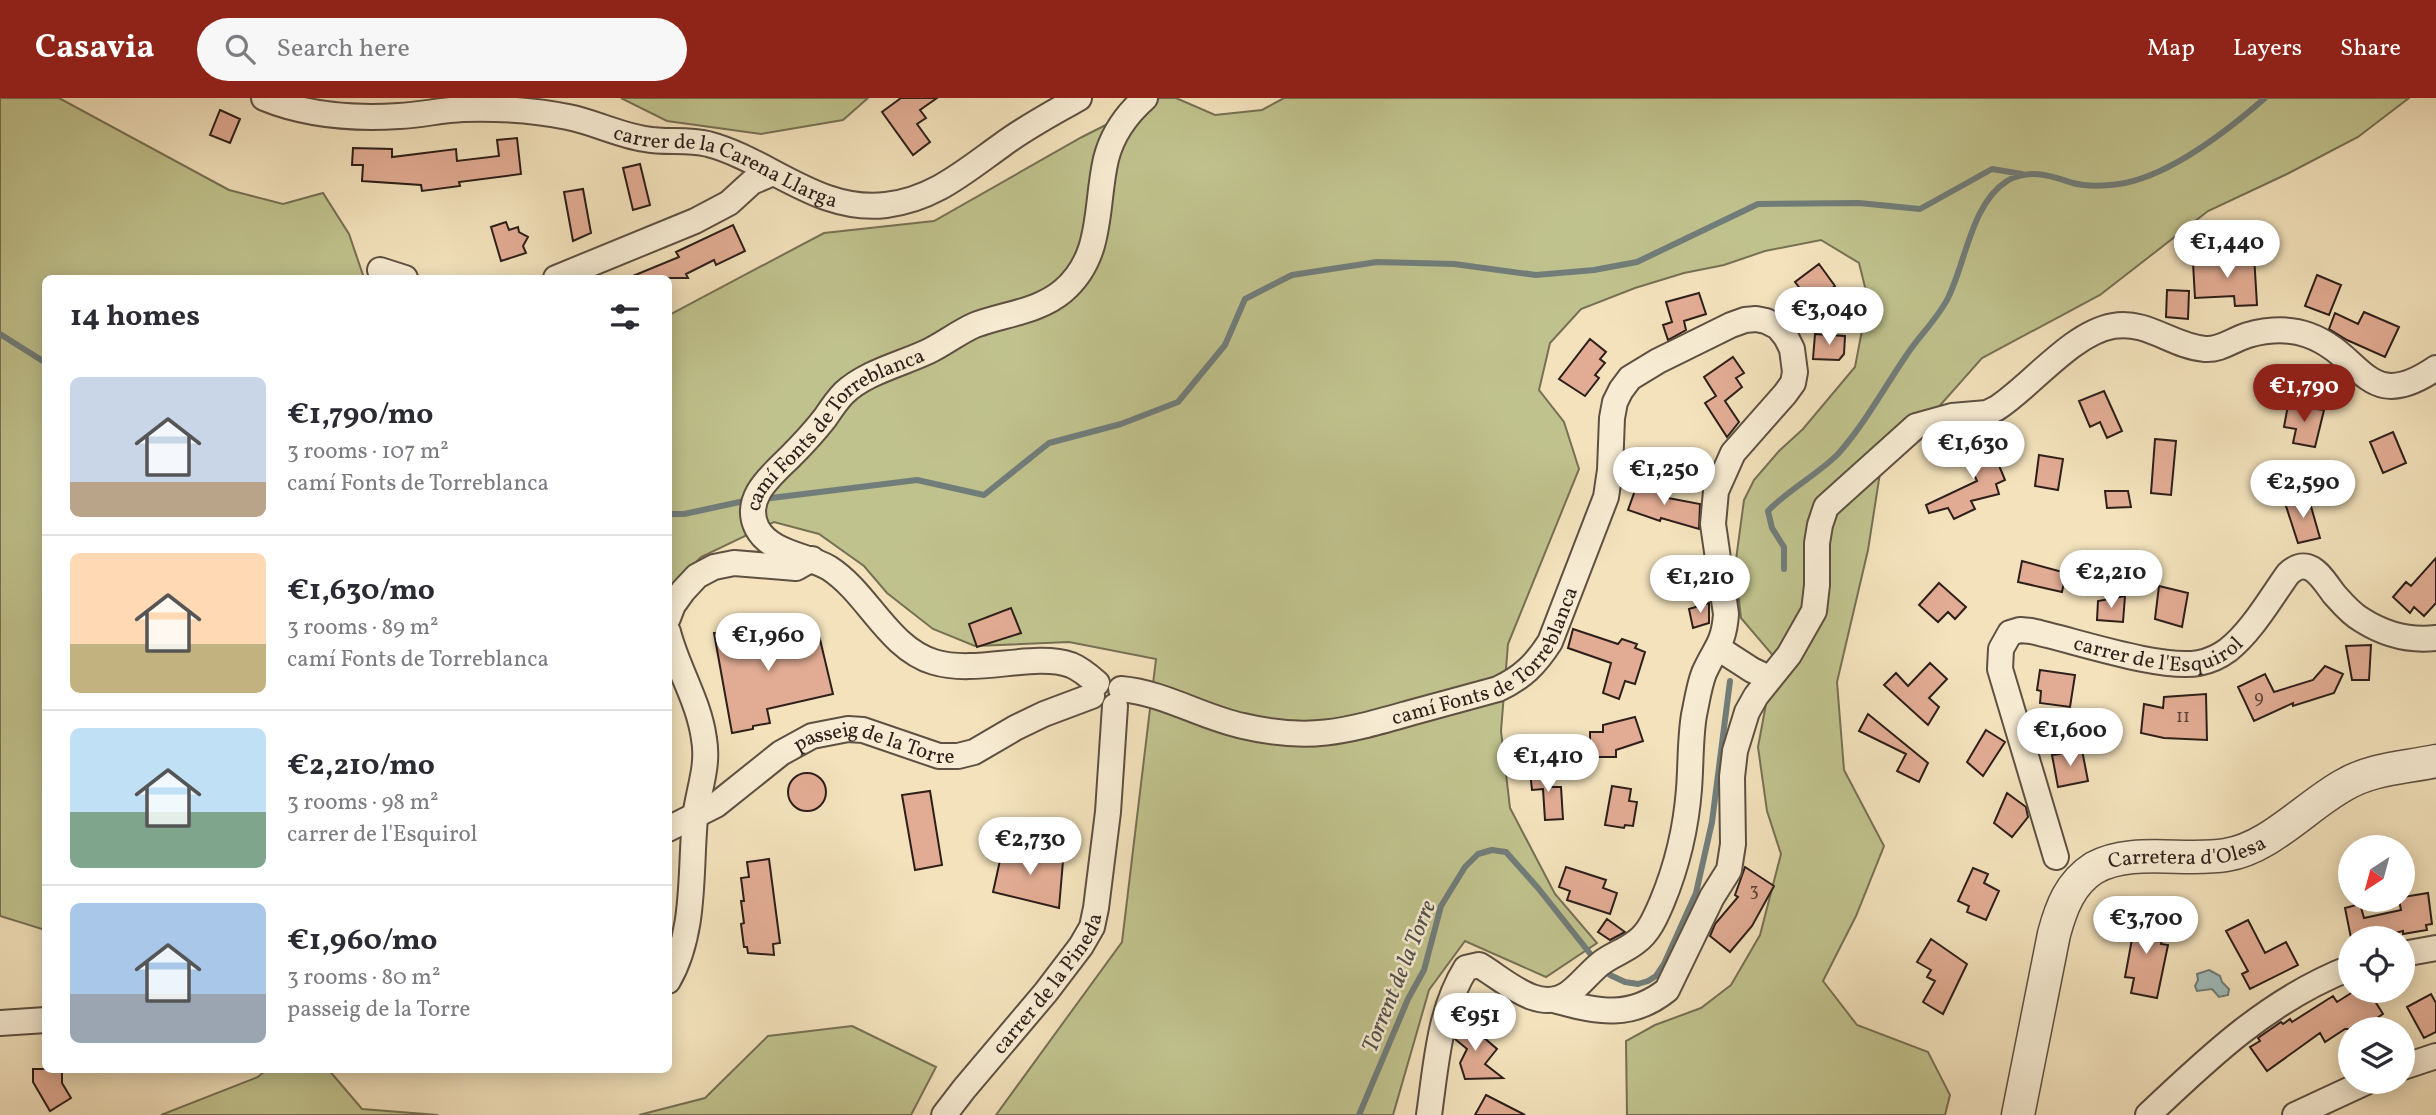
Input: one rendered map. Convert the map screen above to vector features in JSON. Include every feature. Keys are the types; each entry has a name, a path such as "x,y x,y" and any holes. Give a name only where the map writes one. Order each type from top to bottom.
{"street":[{"name":"carrer de la Carena Llarga","path":"264,98 301,111 333,116 402,116 461,109 546,113 571,117 647,140 687,140 709,144 753,161 790,183 829,199 883,205 911,200 941,188 968,172 1002,145 1079,98"},
{"name":"camí Fonts de Torreblanca","path":"1145,98 1133,109 1112,142 1106,159 1094,243 1087,261 1074,280 1052,299 973,326 932,350 852,387 798,449 762,484 757,493 754,505 757,527 769,542 812,559 840,575 901,643 934,662 971,666 1034,662 1068,664 1095,689 1101,707 1118,697 1154,695 1240,726 1264,731 1304,735 1353,730 1516,681 1539,659 1550,642 1606,497 1612,418 1615,402 1626,384 1636,373 1658,361 1731,325 1756,319 1778,327 1786,337 1792,349 1795,372 1793,383 1785,394 1733,453 1716,491 1713,524 1726,614 1722,641 1718,648"},
{"path":"562,275 695,221 730,203 752,182 773,173"},
{"path":"380,270 396,275"},
{"path":"1429,1115 1443,1025 1458,981 1466,968 1479,965 1543,1002 1557,1000 1595,1010 1617,1012 1654,1000 1667,990 1712,897 1729,870 1733,844 1732,777 1735,751 1747,712 1769,678 1789,656 1814,611 1817,543 1826,506 1916,426 1952,415 1987,413 1997,408 2070,348 2111,326 2136,325 2171,340 2207,349 2223,347 2252,333 2290,331 2307,334 2326,344 2370,380 2384,386 2412,383 2436,368"},
{"path":"672,608 697,576 714,567 734,563 796,568 812,559"},
{"name":"carrer de l'Esquirol","path":"2056,857 2000,669 2001,649 2010,633 2031,631 2134,656 2166,662 2198,663 2216,657 2234,644 2288,574 2301,566 2317,572 2341,602 2361,620 2385,632 2404,637 2421,640 2436,638"},
{"path":"672,643 700,718 704,738 704,777 695,817 693,872 683,946 672,974"},
{"path":"1557,1000 1593,971 1637,942 1648,929 1675,871 1685,820 1694,716 1704,674 1718,648 1769,678"},
{"name":"passeig de la Torre","path":"672,827 695,817 740,788 781,753 812,736 848,729 863,730 939,756 958,756 974,752 1009,731 1095,689"},
{"name":"carrer de la Pineda","path":"944,1115 1046,992 1092,927 1109,800 1118,697"},
{"name":"Carretera d'Olesa","path":"2018,1115 2054,934 2062,905 2078,881 2095,868 2134,857 2227,855 2280,832 2342,785 2366,774 2436,761"},
{"path":"2415,952 2436,948"},
{"path":"2148,1115 2240,1031 2300,991 2338,974"},
{"path":"0,1023 42,1020"},
{"path":"2415,1062 2436,1056"},
{"path":"2295,1115 2340,1094"}],"green space":[{"path":"0,98 59,98 229,190 283,204 323,193 349,234 363,275 42,275 42,929 0,916"},
{"path":"621,98 868,98 843,120 761,134 667,121"},
{"path":"1159,98 1176,98 1215,115 1262,110 1284,98 2409,98 2358,137 2208,211 2100,295 1982,358 1880,473 1868,550 1837,682 1844,770 1884,846 1856,916 1823,981 1857,1025 1928,1052 1950,1095 1945,1115 1627,1115 1626,1041 1655,1025 1701,1008 1731,985 1760,935 1781,854 1767,811 1758,747 1766,704 1787,672 1741,618 1735,567 1744,500 1754,480 1803,429 1855,367 1868,299 1859,263 1821,240 1765,251 1724,265 1684,273 1635,288 1581,309 1550,343 1539,390 1564,422 1579,469 1508,644 1501,731 1510,808 1555,894 1597,943 1546,977 1465,941 1429,990 1393,1115 996,1115 1122,942 1156,659 1069,642 975,646 933,629 887,593 864,566 819,534 774,522 701,557 672,586 672,313 824,233 934,221 1082,137"},
{"path":"852,1026 936,1067 911,1115 639,1115 705,1098 768,1036"},
{"path":"262,1073 331,1073 362,1109 438,1115 161,1115"}],"water":[{"path":"2209,970 2220,976 2229,989 2228,995 2219,997 2212,989 2197,991 2197,974"}],"building":[{"path":"901,98 937,98 920,110 926,118 917,124 930,142 913,155 882,112"},
{"path":"220,110 240,119 230,143 210,135"},
{"path":"517,138 521,174 459,182 460,186 422,191 421,185 362,181 363,165 352,165 353,148 392,149 392,157 456,149 457,161 499,156 497,140"},
{"path":"640,164 650,205 633,210 623,168"},
{"path":"583,189 591,233 573,241 564,192"},
{"path":"506,222 509,230 518,227 519,232 528,237 523,246 526,253 501,261 491,227"},
{"path":"733,225 745,251 716,265 714,260 686,274 688,278 635,275 679,257 676,252"},
{"path":"2254,255 2257,305 2235,306 2234,296 2195,298 2193,263 2220,262 2219,257"},
{"path":"1819,264 1835,286 1812,304 1795,282"},
{"path":"2317,275 2341,285 2329,315 2305,306"},
{"path":"2167,290 2189,291 2188,319 2166,317"},
{"path":"1699,293 1706,314 1684,321 1686,330 1668,340 1663,325 1672,322 1666,302"},
{"path":"2364,312 2399,327 2385,357 2329,329 2335,313 2358,324"},
{"path":"1815,334 1845,336 1844,354 1839,360 1813,359"},
{"path":"1590,339 1606,352 1600,359 1605,363 1595,375 1599,378 1585,396 1559,379"},
{"path":"1733,357 1744,373 1736,378 1742,387 1725,401 1739,422 1727,437 1705,403 1716,396 1704,377"},
{"path":"2104,391 2122,431 2107,438 2100,422 2090,427 2079,401"},
{"path":"2288,405 2324,410 2315,447 2293,443 2296,429 2284,427"},
{"path":"2393,432 2406,463 2383,473 2370,442"},
{"path":"1987,436 2005,480 1996,484 1999,494 1971,501 1975,509 1954,519 1948,508 1929,513 1926,505 1977,481 1962,448"},
{"path":"2155,439 2176,441 2171,495 2151,493"},
{"path":"2039,455 2063,459 2058,490 2035,486"},
{"path":"1638,482 1670,493 1668,498 1700,504 1699,529 1661,518 1660,521 1628,510"},
{"path":"2105,491 2128,491 2131,507 2107,508"},
{"path":"2308,496 2320,538 2298,543 2285,503"},
{"path":"2436,558 2436,603 2424,616 2414,607 2410,613 2393,597 2406,582 2411,586"},
{"path":"2022,561 2066,573 2062,592 2018,582"},
{"path":"1939,583 1966,607 1955,619 1948,612 1938,622 1919,605"},
{"path":"2159,586 2188,593 2182,627 2155,619"},
{"path":"2125,596 2123,622 2097,620 2098,601"},
{"path":"1709,603 1709,623 1693,628 1689,609"},
{"path":"1011,608 1021,633 977,647 969,624"},
{"path":"752,622 755,638 774,633 776,641 818,631 833,694 767,709 770,723 732,733 714,633 733,630 732,625"},
{"path":"1573,629 1618,644 1622,639 1637,644 1635,648 1645,652 1635,684 1625,681 1619,699 1603,693 1611,663 1568,648"},
{"path":"2371,645 2369,680 2352,680 2346,646"},
{"path":"1930,663 1947,679 1929,698 1939,707 1928,725 1884,685 1896,673 1908,686"},
{"path":"2325,666 2343,674 2334,693 2293,706 2293,703 2254,721 2238,687 2265,674 2274,692 2313,680"},
{"path":"2040,670 2075,675 2070,707 2040,703 2041,691 2037,690"},
{"path":"2206,694 2207,740 2164,738 2141,733 2144,704 2163,708 2164,697"},
{"path":"1868,714 1928,763 1919,782 1897,771 1906,754 1859,731"},
{"path":"1635,717 1643,741 1616,750 1616,757 1590,757 1590,732 1603,732 1603,725"},
{"path":"1986,730 2005,742 1983,776 1967,762"},
{"path":"2075,748 2076,752 2082,750 2088,781 2058,787 2052,755"},
{"path":"1550,770 1552,787 1561,787 1563,819 1545,820 1543,789 1532,790 1530,771"},
{"path":"807,773 820,779 826,792 820,805 807,811 794,805 788,792 794,779"},
{"path":"1612,786 1631,789 1629,801 1637,802 1633,826 1625,825 1624,828 1605,825"},
{"path":"930,791 942,865 915,870 902,795"},
{"path":"2007,793 2026,807 2028,817 2012,837 1994,823"},
{"path":"1003,847 1063,861 1059,908 993,892"},
{"path":"769,859 780,943 773,944 774,955 748,953 747,947 744,947 741,924 744,923 741,901 744,901 741,878 749,877 747,862"},
{"path":"1566,867 1606,880 1603,888 1617,893 1610,914 1567,900 1570,891 1559,887"},
{"path":"1745,867 1774,886 1752,926 1730,952 1710,936 1715,924 1738,897 1735,895"},
{"path":"1973,868 1988,874 1984,883 1999,891 1986,920 1967,912 1969,906 1958,901"},
{"path":"2428,893 2432,924 2426,925 2427,930 2415,932 2415,926 2349,926 2346,912 2362,912 2364,918 2392,912 2415,912 2415,895"},
{"path":"2129,917 2165,924 2161,944 2168,945 2157,998 2131,993 2134,978 2125,977 2132,939 2126,938"},
{"path":"1607,919 1625,932 1610,940 1598,932"},
{"path":"2248,920 2265,953 2286,942 2298,965 2250,989 2242,974 2248,971 2226,931"},
{"path":"1931,939 1967,964 1943,1014 1923,1002 1935,981 1927,977 1931,970 1917,962"},
{"path":"2431,994 2436,1003 2436,1032 2424,1038 2415,1017 2407,1007"},
{"path":"2333,996 2337,1002 2376,1003 2383,1014 2378,1017 2338,1017 2338,1034 2325,1042 2320,1033 2267,1071 2250,1047 2260,1041 2258,1038 2281,1022 2283,1024 2290,1019 2292,1022"},
{"path":"1461,1018 1497,1049 1485,1064 1503,1078 1465,1079 1460,1063 1467,1049 1455,1039"},
{"path":"33,1069 42,1069 42,1073 62,1073 62,1083 71,1098 50,1111 33,1082"},
{"path":"1486,1095 1525,1115 1475,1115"}],"waterway":[{"name":"Torrent de la Torre","path":"1784,569 1784,547 1772,528 1768,511 1830,462 1857,430 1908,353 1944,305 1977,219 1995,191 2015,177 2032,174 2096,186 2130,182 2151,175 2213,140 2265,98"},
{"path":"763,499 917,480 984,495 1049,443 1121,424 1178,402 1225,345 1245,299 1292,275 1377,262 1454,264 1536,275 1594,270 1637,262 1758,204 1859,203 1920,209 1992,169 2022,174"},
{"path":"0,334 42,360"},
{"path":"672,514 684,514 749,500"},
{"name":"Torrent de la Torre","path":"1604,969 1625,982 1638,984 1656,976 1696,893 1712,822 1730,681"},
{"name":"Torrent de la Torre","path":"1359,1115 1408,999 1424,970 1441,906 1465,867 1478,854 1492,850 1506,852 1596,961"}]}
